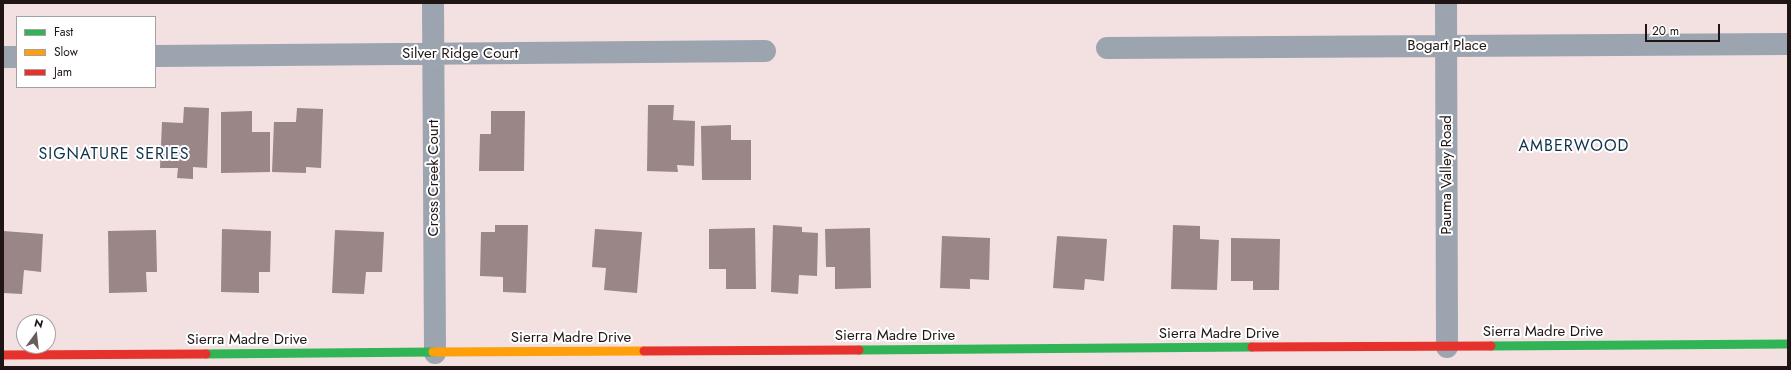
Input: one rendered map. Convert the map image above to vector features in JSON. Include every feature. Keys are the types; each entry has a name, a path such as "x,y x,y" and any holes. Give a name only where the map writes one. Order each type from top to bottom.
{"street":[{"name":"Cross Creek Court","path":"433,3 435,353"},
{"name":"Pauma Valley Road","path":"1446,3 1447,347"},
{"name":"Bogart Place","path":"1107,48 1788,44"},
{"name":"Silver Ridge Court","path":"156,56 765,51"},
{"path":"3,57 16,57"},
{"name":"Sierra Madre Drive","path":"3,356 1788,344"}],"building":[{"path":"648,105 674,105 673,120 695,121 694,166 677,165 678,172 647,171"},
{"path":"184,107 209,108 207,168 193,167 193,179 177,178 178,168 160,168 162,122 183,123"},
{"path":"297,108 323,109 321,168 306,167 306,173 272,172 274,122 296,122"},
{"path":"252,111 252,132 270,132 270,172 221,173 221,112"},
{"path":"491,111 525,111 524,171 479,171 480,134 491,134"},
{"path":"731,125 731,140 751,140 751,180 702,180 701,126"},
{"path":"495,225 528,225 526,293 503,292 503,277 480,276 481,232 495,232"},
{"path":"773,225 802,227 802,232 818,233 817,276 799,275 798,294 771,292"},
{"path":"1173,225 1200,226 1200,239 1219,240 1217,290 1171,289"},
{"path":"755,228 756,289 726,289 726,269 709,269 709,229"},
{"path":"870,228 871,288 835,289 835,267 826,267 825,229"},
{"path":"222,229 271,231 270,272 259,272 259,293 221,292"},
{"path":"595,229 642,232 637,293 604,290 606,268 592,267"},
{"path":"156,230 157,272 146,272 147,292 109,293 108,231"},
{"path":"335,230 384,232 382,272 366,272 364,294 332,293"},
{"path":"3,231 43,234 41,272 24,270 22,294 3,293"},
{"path":"942,236 990,238 989,280 970,279 970,289 940,288"},
{"path":"1057,236 1107,239 1104,281 1085,279 1084,290 1053,288"},
{"path":"1231,238 1280,239 1279,290 1253,290 1253,281 1231,281"}],"traffic: fast":[{"path":"1491,346 1788,344"},
{"path":"859,350 1252,347"},
{"path":"206,354 433,352"}],"traffic: slow":[{"path":"433,352 644,351"}],"traffic: jam":[{"path":"1252,347 1491,346"},
{"path":"644,351 859,350"},
{"path":"3,355 206,354"}],"district":[{"name":"AMBERWOOD","path":"1574,147"},
{"name":"SIGNATURE SERIES","path":"114,155"}]}
